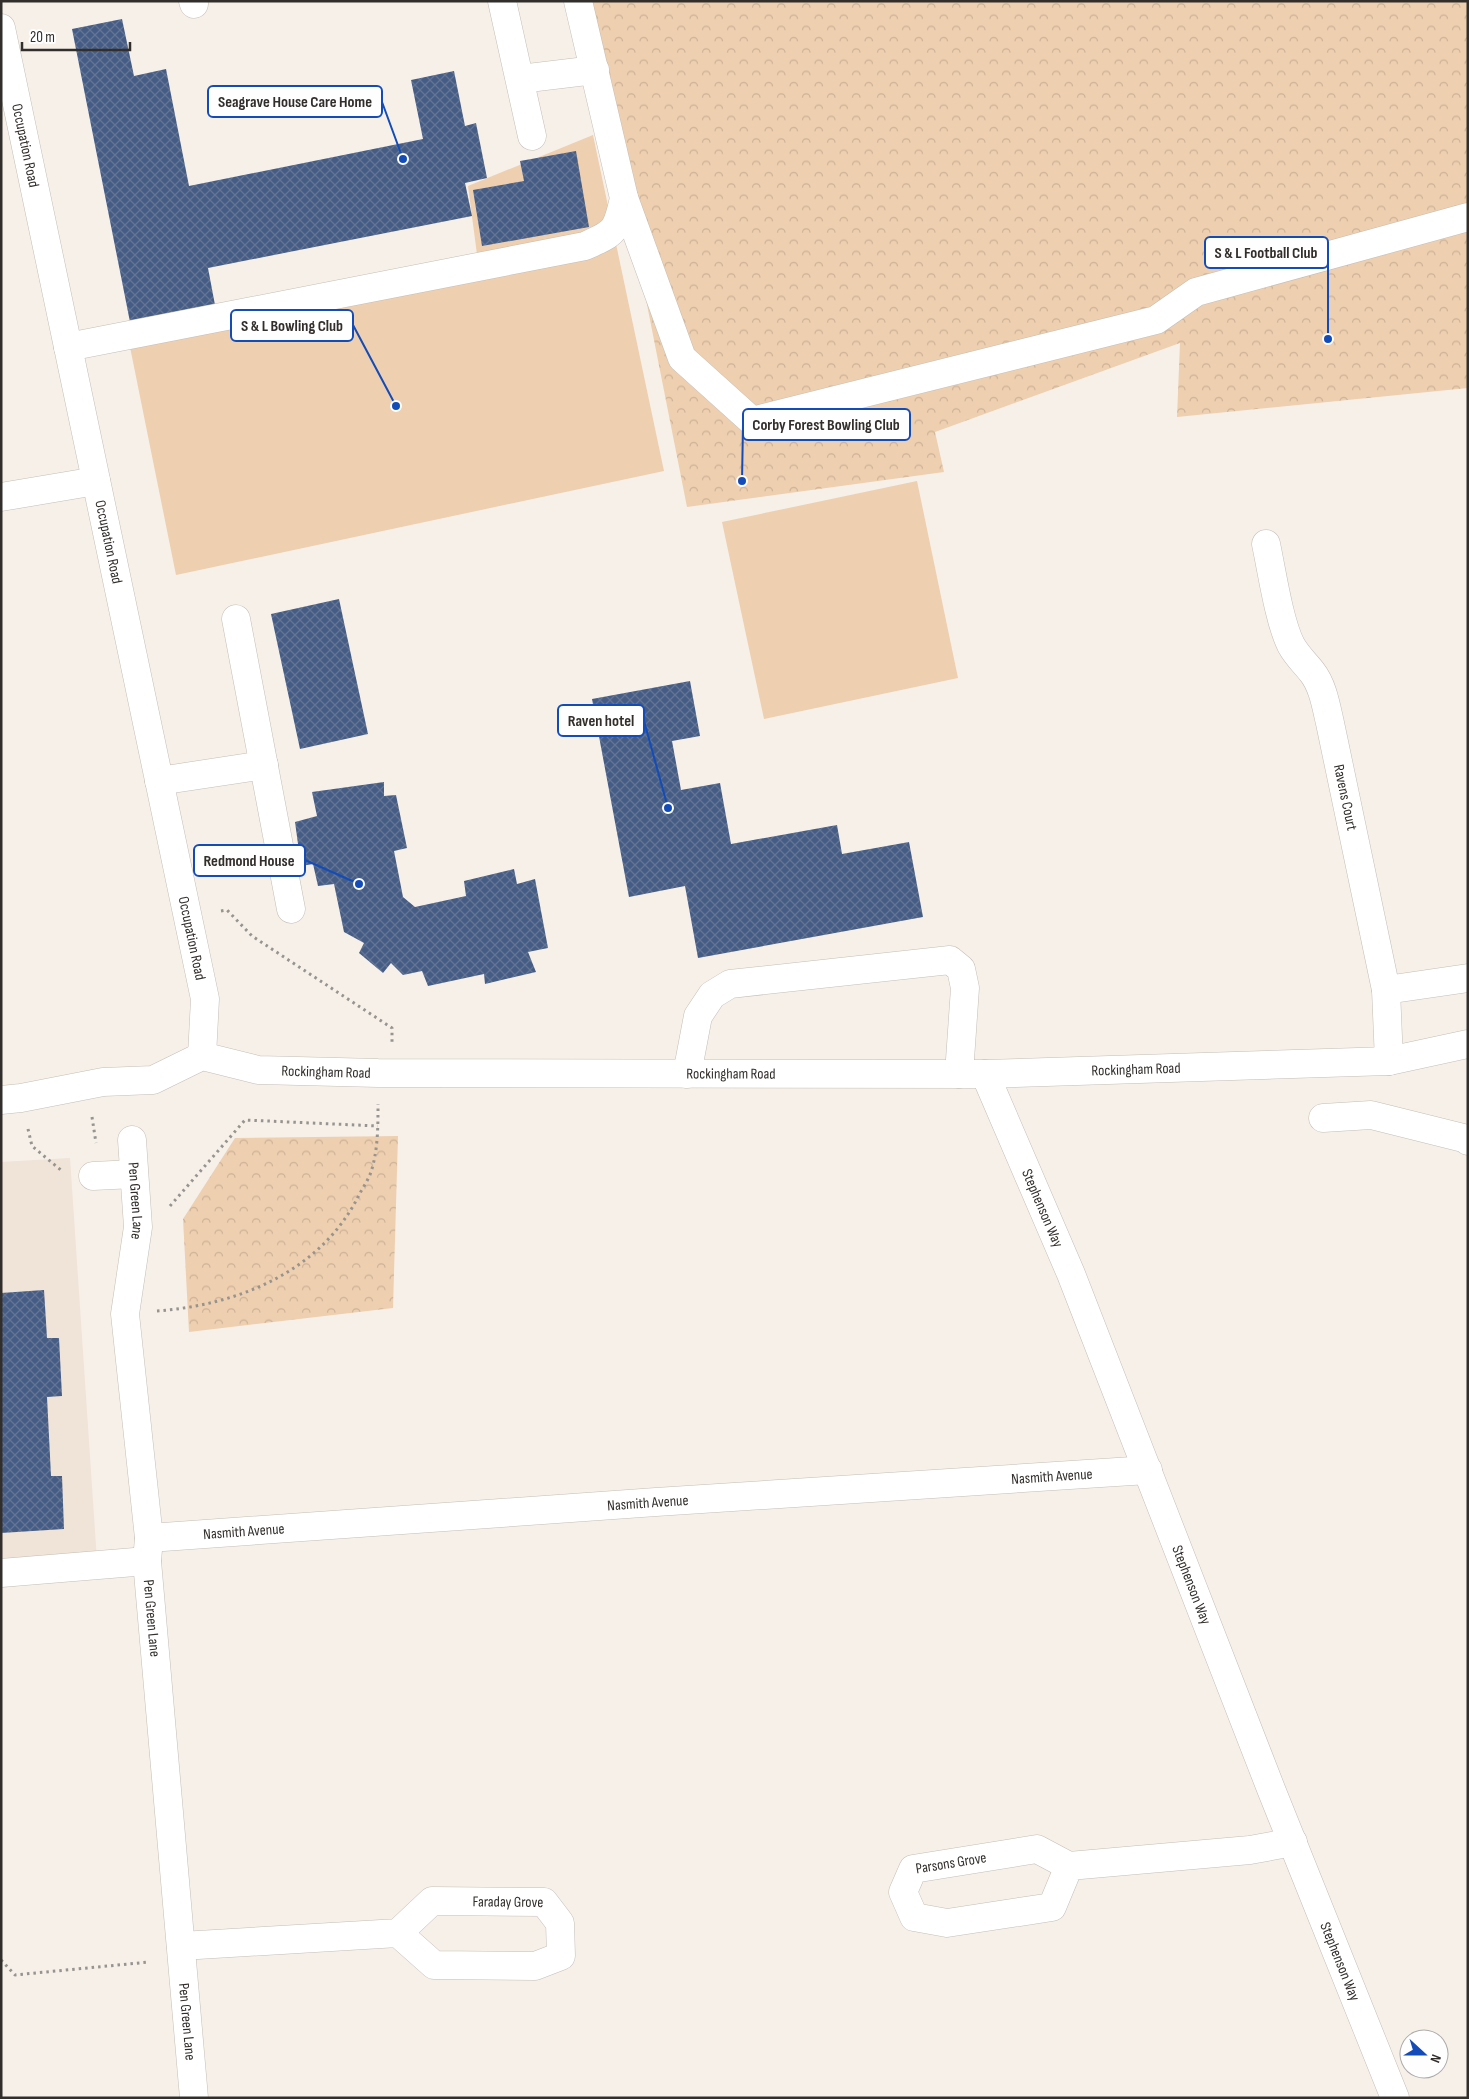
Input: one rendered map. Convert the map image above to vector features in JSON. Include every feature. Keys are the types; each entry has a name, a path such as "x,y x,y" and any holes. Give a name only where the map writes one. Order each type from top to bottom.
{"street":[{"path":"502,1 532,136"},
{"path":"578,1 624,198 682,358 752,420 1156,320 1196,292 1468,217"},
{"name":"Occupation Road","path":"1,28 205,999 202,1056"},
{"path":"520,80 595,70"},
{"path":"68,347 585,246 609,236 619,222 624,198"},
{"path":"1,497 96,481"},
{"name":"Ravens Court","path":"1266,544 1290,644 1298,657 1314,674 1323,694 1386,990 1389,1061"},
{"path":"236,620 291,909"},
{"path":"159,781 264,765"},
{"path":"687,1074 698,1016 712,995 730,984 950,960 961,969 965,988 972,1074"},
{"path":"1386,990 1468,978"},
{"name":"Rockingham Road","path":"202,1056 258,1070 385,1074 972,1074 1389,1061 1468,1044"},
{"path":"1,1100 21,1098 87,1084 153,1080 202,1056"},
{"name":"Stephenson Way","path":"972,1074 1071,1274 1292,1842 1395,2098"},
{"path":"1323,1118 1371,1115 1467,1139 1468,1142"},
{"name":"Pen Green Lane","path":"132,1140 138,1227 125,1314 148,1550 194,2098"},
{"path":"97,1176 134,1174"},
{"name":"Nasmith Avenue","path":"1,1573 148,1550 656,1502 1148,1470"},
{"path":"1070,1866 1250,1850 1292,1842"},
{"name":"Parsons Grove","path":"1037,1849 1070,1866 1052,1907 947,1922 914,1917 903,1892 913,1870 1037,1849"},
{"name":"Faraday Grove","path":"432,1901 544,1902 560,1923 561,1956 535,1966 434,1965 398,1933 432,1901"},
{"path":"181,1946 398,1933"}],"path":[{"path":"125,1314 181,1309 233,1298 269,1282 299,1265 330,1238 352,1208 370,1173 378,1140 378,1126 392,1028 252,936 227,910 188,918"},
{"path":"87,1084 97,1176"},
{"path":"138,1227 153,1226 245,1120 378,1126"},
{"path":"1,1960 15,1975 156,1961"}],"shaded area":[{"path":"70,1158 98,1576 1,1588 1,1162"}],"green space":[{"path":"587,1 1468,1 1468,388 1177,417 1180,343 935,432 944,472 687,507"},
{"path":"593,135 664,471 176,575 129,342 478,262 468,186"},
{"path":"917,481 958,678 764,719 722,522"},
{"path":"398,1136 393,1308 189,1332 183,1219 235,1138"}],"building":[{"path":"122,19 134,76 166,69 189,186 423,139 411,80 454,71 465,126 476,123 487,178 465,183 472,216 208,268 215,305 130,322 72,29"},
{"path":"576,151 589,227 482,246 473,190 524,181 520,161"},
{"path":"339,599 368,734 300,749 271,614"},
{"path":"690,681 700,736 672,741 681,790 720,783 731,844 837,825 842,854 909,842 923,917 698,958 685,886 629,897 592,699"},
{"path":"384,782 384,796 396,795 407,848 394,851 403,897 415,907 466,896 464,881 514,869 517,884 535,879 548,948 528,952 536,972 485,984 484,974 428,986 422,971 403,975 391,963 383,973 359,953 364,943 344,932 334,884 318,886 313,864 301,866 295,822 317,816 312,792"},
{"path":"44,1290 47,1338 59,1338 62,1396 47,1397 51,1476 62,1476 64,1529 1,1533 1,1293"}],"place":[{"name":"Seagrave House Care Home","path":"403,159"},
{"name":"S & L Football Club","path":"1328,339"},
{"name":"S & L Bowling Club","path":"396,406"},
{"name":"Corby Forest Bowling Club","path":"742,481"},
{"name":"Raven hotel","path":"668,808"},
{"name":"Redmond House","path":"359,884"}]}
